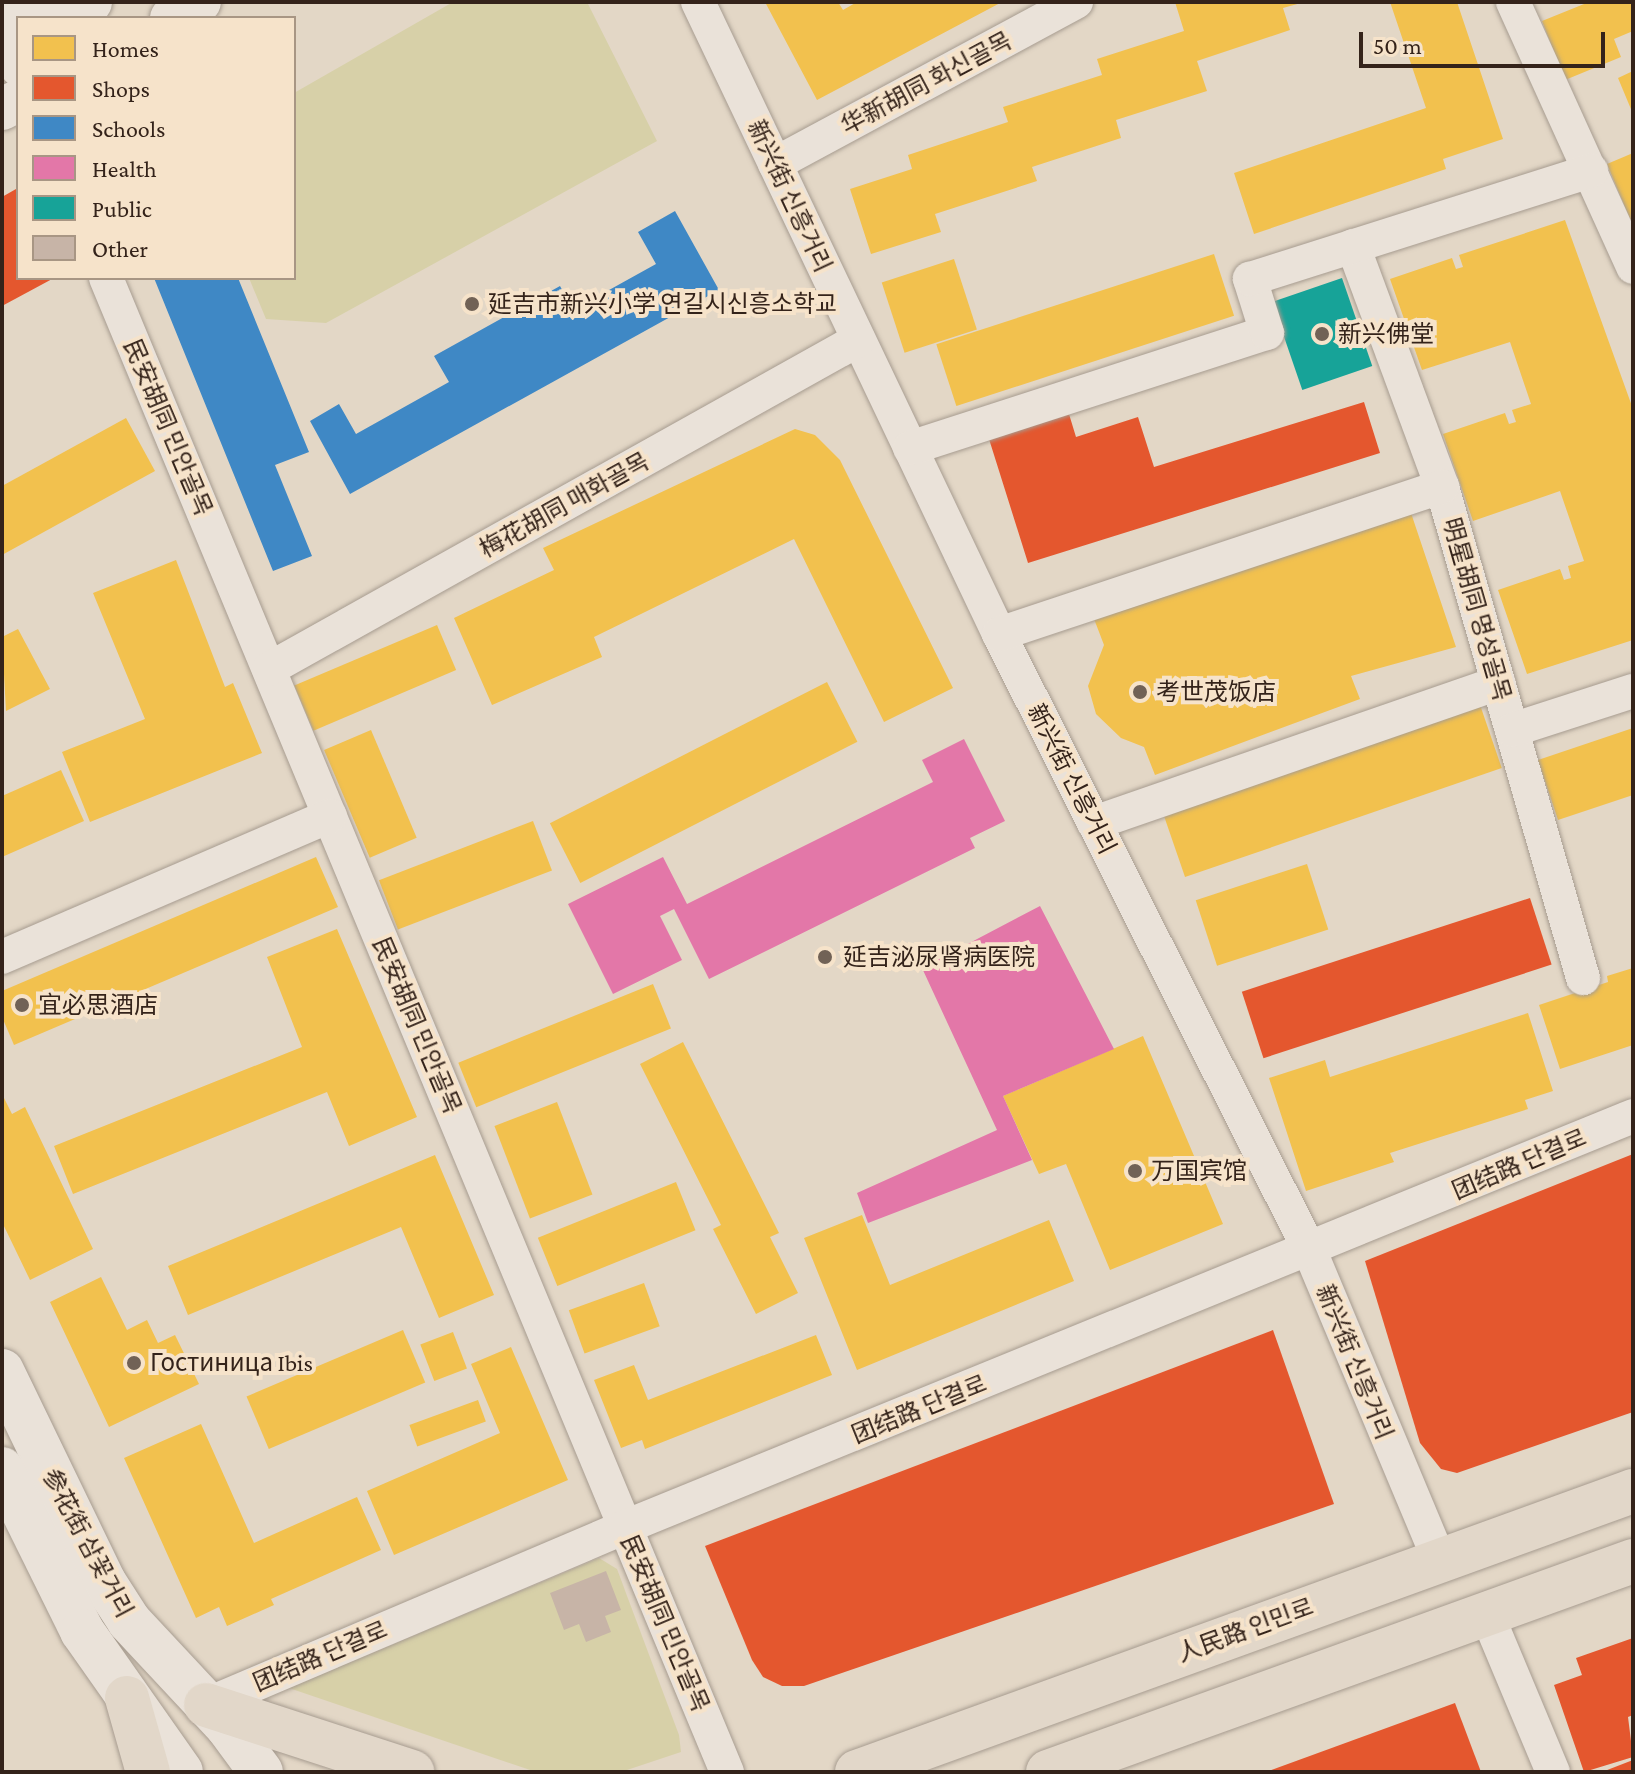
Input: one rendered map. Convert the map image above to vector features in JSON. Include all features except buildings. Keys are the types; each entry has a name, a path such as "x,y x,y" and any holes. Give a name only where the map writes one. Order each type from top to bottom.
{"main road":[{"path":"64,16 90,2"},
{"name":"参花街 삼꽃거리","path":"2,1371 104,1582 152,1651 206,1705 261,1772"},
{"name":"参花街 삼꽃거리","path":"2,1469 82,1631 181,1772"},
{"name":"人民路 인민로","path":"857,1772 1633,1491"},
{"path":"1048,1772 1130,1759 1316,1679 1486,1612 1633,1561"},
{"path":"127,1698 148,1772"},
{"path":"206,1705 412,1772"}],"street":[{"path":"175,16 200,2"},
{"name":"新兴街 신흥거리","path":"698,2 999,634 1310,1251 1439,1559"},
{"name":"华新胡同 화신골목","path":"775,164 1076,2"},
{"path":"1513,2 1633,267"},
{"path":"910,448 1267,333 1250,279 1591,171"},
{"name":"明星胡同 명성골목","path":"1353,246 1442,487 1583,978"},
{"name":"民安胡同 민안골목","path":"107,280 727,1772"},
{"name":"梅花胡同 매화골목","path":"269,669 858,340"},
{"path":"999,634 1442,487"},
{"path":"1094,823 1498,683"},
{"path":"1512,730 1633,691"},
{"path":"2,957 330,816"},
{"name":"团结路 단결로","path":"206,1705 625,1527 1310,1251 1633,1116"},
{"path":"1486,1612 1553,1772"}],"shaded area":[{"path":"453,2 587,2 657,141 326,323 266,319 250,280 296,280 296,92"},
{"path":"599,1558 617,1569 679,1735 681,1752 621,1772 536,1772 289,1688"}],"place":[{"name":"延吉市新兴小学 연길시신흥소학교","path":"472,304"},
{"name":"新兴佛堂","path":"1322,334"},
{"name":"考世茂饭店","path":"1140,692"},
{"name":"延吉泌尿肾病医院","path":"825,957"},
{"name":"宜必思酒店","path":"22,1005"},
{"name":"万国宾馆","path":"1135,1171"},
{"name":"Гостиница Ibis","path":"134,1363"}]}
